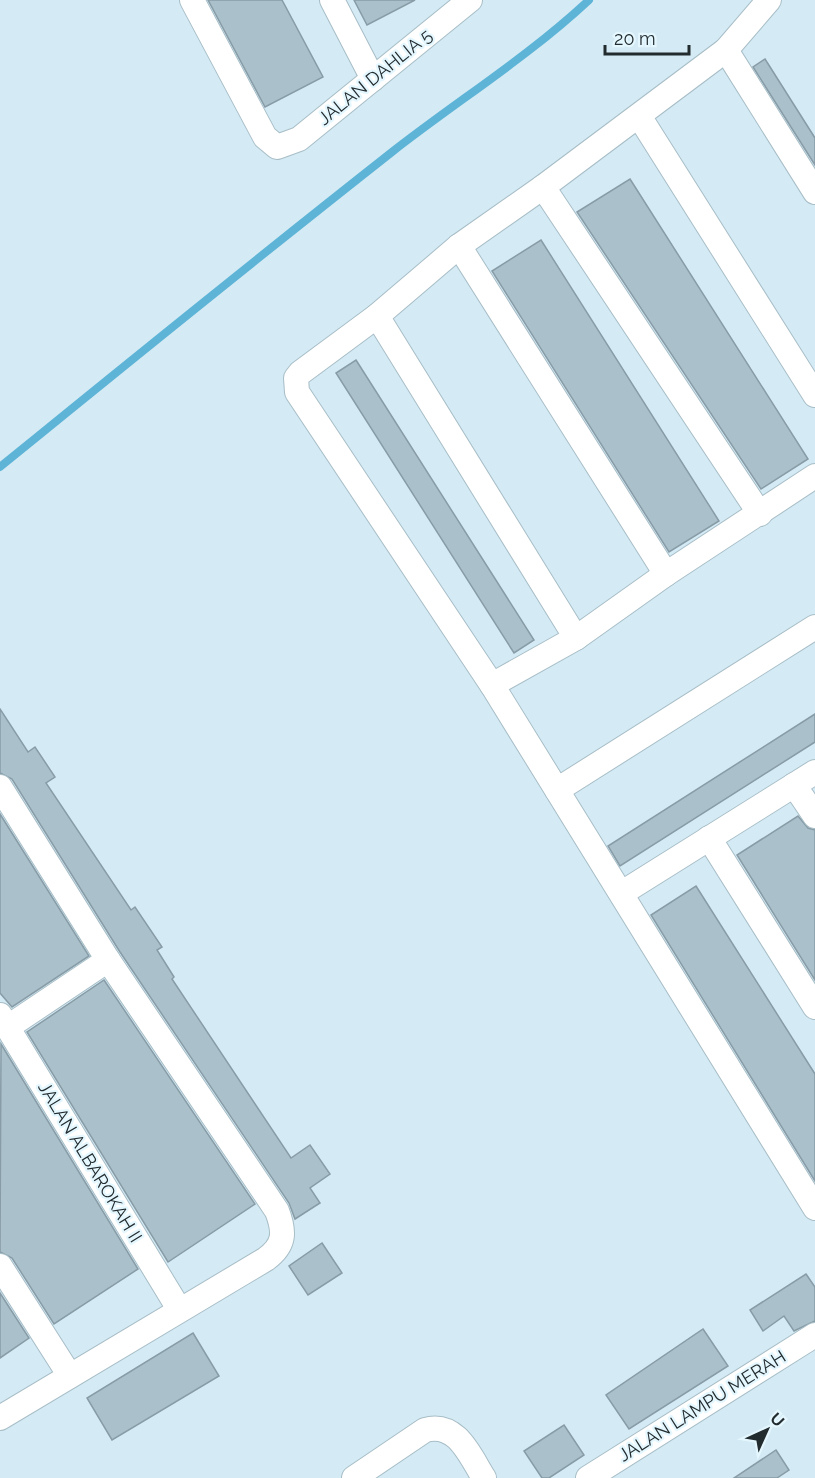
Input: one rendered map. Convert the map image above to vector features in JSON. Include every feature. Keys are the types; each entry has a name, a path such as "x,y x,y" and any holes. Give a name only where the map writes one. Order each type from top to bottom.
{"street":[{"name":"JALAN DAHLIA 5","path":"192,0 265,137 277,147 299,139 470,0"},
{"path":"332,0 373,79"},
{"path":"769,0 726,50 543,187 459,246 377,316 296,378 297,392 492,685 815,1208"},
{"path":"726,50 815,192"},
{"path":"639,116 815,395"},
{"path":"543,187 759,514"},
{"path":"459,246 666,573"},
{"path":"377,316 576,638"},
{"path":"492,685 576,638 666,573 815,476"},
{"path":"557,790 815,627"},
{"path":"622,893 815,772"},
{"path":"794,785 815,816"},
{"path":"0,787 108,960 277,1211 283,1226 283,1240 276,1251 0,1418"},
{"path":"709,838 815,1007"},
{"path":"4,1021 108,960"},
{"name":"JALAN ALBAROKAH II","path":"4,1021 179,1309"},
{"path":"0,1266 70,1376"},
{"name":"JALAN LAMPU MERAH","path":"588,1478 815,1335"},
{"path":"354,1478 425,1430 434,1428 442,1428 456,1436 484,1478"}],"building":[{"path":"208,0 282,0 323,77 265,107"},
{"path":"354,0 415,0 367,25"},
{"path":"765,59 815,138 815,165 753,67"},
{"path":"630,179 808,459 761,489 577,212"},
{"path":"541,240 719,521 669,552 492,271"},
{"path":"356,360 534,640 514,653 336,373"},
{"path":"0,709 28,752 35,747 55,777 46,783 131,910 135,907 162,947 157,950 174,977 172,979 291,1158 310,1145 330,1174 310,1188 320,1203 295,1219 289,1203 120,952 12,779 0,773"},
{"path":"815,714 815,742 620,866 608,846"},
{"path":"0,814 89,956 12,1007 0,993"},
{"path":"798,816 808,828 815,830 815,980 737,855"},
{"path":"696,886 815,1074 815,1181 651,915"},
{"path":"104,980 255,1204 168,1262 27,1032"},
{"path":"1,1044 138,1269 54,1324 12,1258 0,1252"},
{"path":"322,1243 342,1273 308,1295 289,1266"},
{"path":"806,1274 815,1287 815,1321 794,1331 784,1316 763,1331 750,1310"},
{"path":"0,1293 29,1338 0,1358"},
{"path":"703,1329 728,1366 629,1429 606,1395"},
{"path":"193,1333 219,1376 112,1440 87,1398"},
{"path":"564,1425 584,1455 549,1478 542,1478 524,1451"},
{"path":"776,1450 789,1470 777,1478 734,1478"}],"waterway":[{"path":"0,467 343,191 542,41 589,0"}]}
